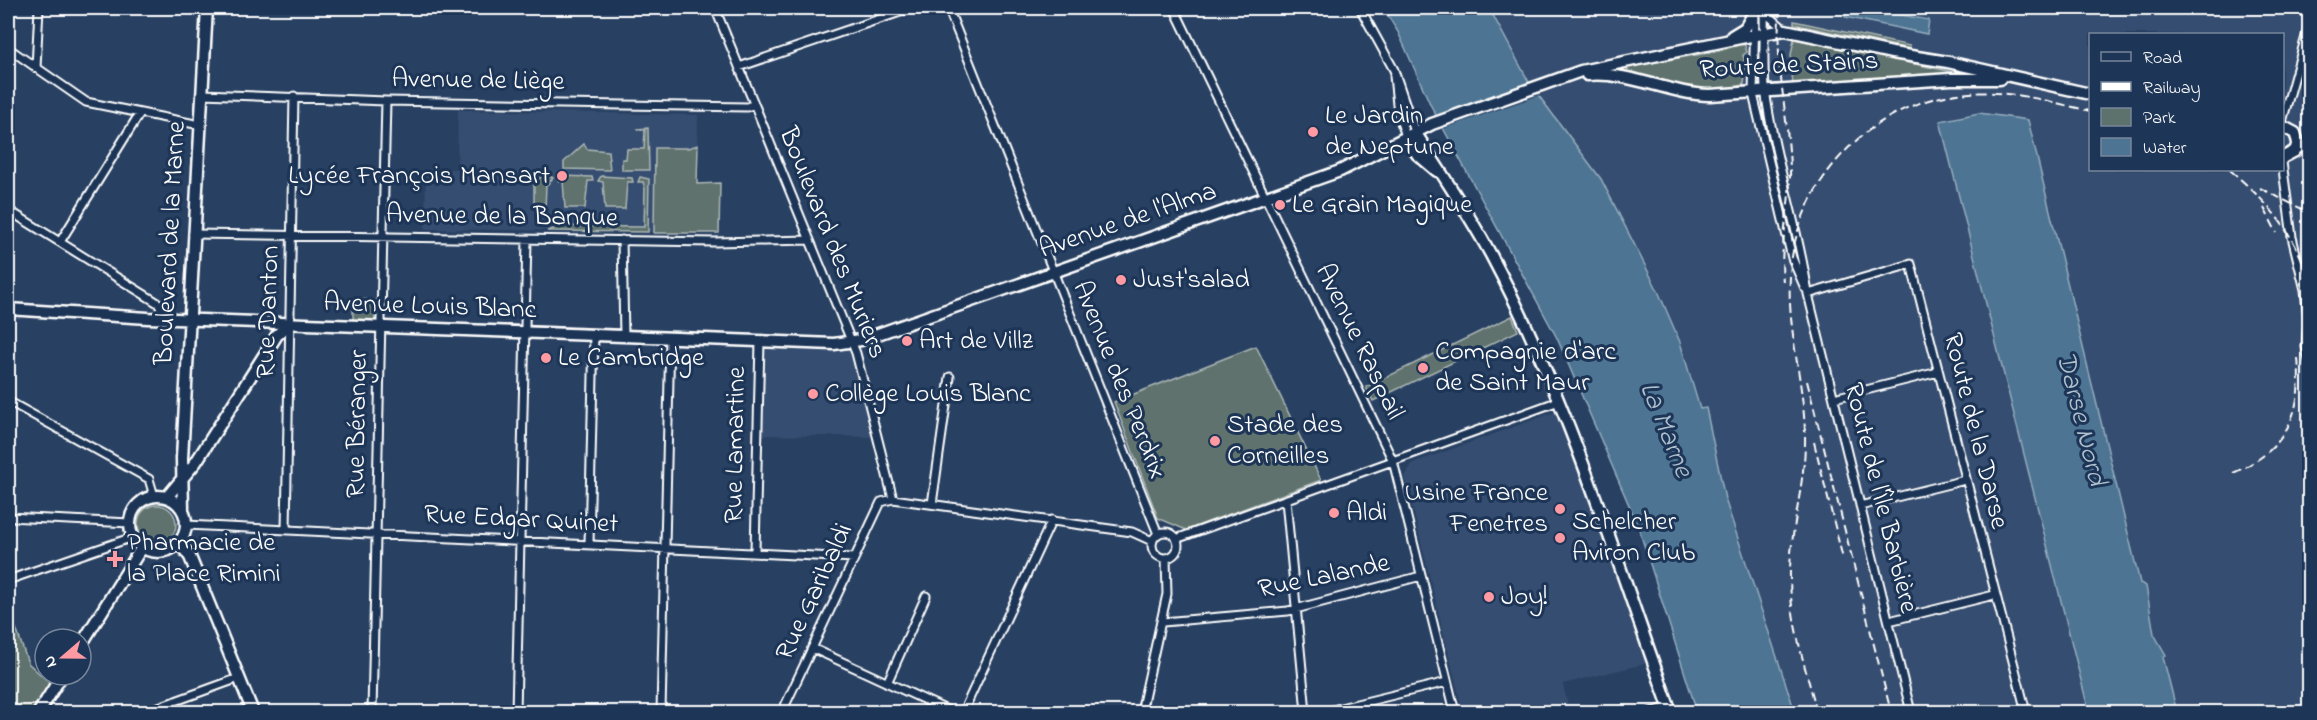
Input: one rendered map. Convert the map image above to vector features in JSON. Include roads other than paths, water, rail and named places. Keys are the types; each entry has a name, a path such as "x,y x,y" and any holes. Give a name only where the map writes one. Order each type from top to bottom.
{"main road":[{"name":"Boulevard de la Marne","path":"183,511 193,234 207,8"},
{"path":"1726,40 1745,28 1759,10"},
{"name":"Route de Stains","path":"1546,84 1581,71 1726,40 1785,30 1892,53 1948,62 2089,94"},
{"name":"Route de Stains","path":"1546,84 1587,75 1610,74 1690,94 1765,94 1951,79 2019,79"},
{"name":"Avenue de l'Alma","path":"851,342 1340,171 1432,123 1546,84"},
{"path":"2284,125 2295,133 2310,138"},
{"path":"2284,159 2297,147 2295,133"},
{"path":"1411,134 1458,196 1492,257 1559,401 1604,515 1671,709"},
{"path":"2297,147 2310,147"},
{"name":"Avenue Louis Blanc","path":"8,309 289,324 834,344 851,342"},
{"path":"167,497 183,482 277,335 289,324"},
{"path":"154,496 167,497 183,511 186,525 179,542 162,552 142,547 133,537 131,515 140,502 154,496"},
{"path":"179,542 190,557 253,712"},
{"path":"92,627 142,547"},
{"path":"39,712 55,687"}],"street":[{"path":"36,68 39,8"},
{"name":"Boulevard des Muriers","path":"715,8 856,353 894,499"},
{"path":"739,67 912,8"},
{"name":"Avenue des Perdrix","path":"948,8 1158,534"},
{"name":"Avenue Raspail","path":"1174,8 1393,461 1455,712"},
{"path":"1360,8 1394,70 1411,134"},
{"path":"1759,10 1785,30"},
{"name":"Route de l'Île Barbière","path":"1759,10 1765,94 1803,257 1808,294 1911,712"},
{"path":"2284,120 2310,22"},
{"name":"Route de l'Île Barbière","path":"1760,34 1753,94 1792,258 1808,294"},
{"path":"8,48 86,102 200,125"},
{"name":"Avenue de Liège","path":"201,94 386,101 747,107 754,104"},
{"name":"Rue Danton","path":"285,529 294,96"},
{"name":"Rue Béranger","path":"372,712 386,101"},
{"path":"60,242 140,113"},
{"path":"2284,169 2292,237 2305,290 2308,319 2306,347 2310,364"},
{"path":"8,210 158,303 166,318"},
{"name":"Avenue de la Banque","path":"193,234 726,242 810,240"},
{"path":"516,712 527,240"},
{"path":"622,240 624,335"},
{"name":"Route de la Darse","path":"1808,294 1911,264 1994,595 2026,712"},
{"path":"589,543 594,334"},
{"path":"660,712 670,337"},
{"name":"Rue Lamartine","path":"755,551 760,341"},
{"path":"1834,398 1938,372"},
{"path":"932,504 950,377"},
{"path":"8,401 149,479 154,496"},
{"path":"1176,539 1559,401"},
{"path":"1860,506 1965,480"},
{"path":"894,499 1132,532 1152,541"},
{"name":"Rue Garibaldi","path":"782,712 878,506 894,499"},
{"path":"1286,500 1306,712"},
{"path":"8,517 130,523"},
{"path":"963,712 1052,520"},
{"name":"Rue Edgar Quinet","path":"186,525 755,551 854,558"},
{"path":"1152,541 1158,534 1166,532 1176,539"},
{"path":"8,580 133,537"},
{"path":"1166,558 1176,552 1176,539"},
{"path":"1152,541 1154,553 1166,558"},
{"path":"1141,712 1163,622 1167,594 1166,558"},
{"name":"Rue Lalande","path":"1163,622 1297,608 1421,576"},
{"path":"1888,621 1994,595"},
{"path":"888,683 926,596"},
{"path":"812,648 951,712"},
{"path":"145,712 239,678"},
{"path":"1324,712 1448,682"},
{"path":"1650,712 1671,709"}],"water":[{"name":"La Marne","path":"1383,8 1489,8 1530,84 1601,179 1658,291 1680,342 1700,409 1706,408 1725,499 1795,712 1697,712 1638,526 1557,338 1431,106 1398,32"},
{"path":"1847,8 1863,8 1929,20 1927,34 1845,17"},
{"name":"Darse Nord","path":"1979,113 2028,120 2140,583 2146,586 2154,634 2166,655 2163,657 2177,712 2089,712 1940,121"}],"railway":[{"path":"1780,8 1780,68 1790,168 1782,267 1783,282"},
{"path":"1817,712 1799,642 1790,588 1791,553 1805,452 1802,395 1791,317 1790,277 1795,242 1806,209 1823,178 1845,151 1871,128 1902,110 1935,98 1970,93 2001,93 2089,111"},
{"path":"2231,171 2257,195 2289,234 2310,283"},
{"path":"2260,188 2310,213"},
{"path":"2264,208 2277,233"},
{"path":"2233,473 2266,453 2287,428 2294,413 2297,396 2298,358"},
{"path":"1807,381 1891,712"},
{"path":"1814,442 1843,559"}],"place":[{"name":"Le Jardin de Neptune","path":"1313,132"},
{"name":"Lycée François Mansart","path":"562,176"},
{"name":"Le Grain Magique","path":"1280,205"},
{"name":"Just'salad","path":"1121,280"},
{"name":"Art de Villz","path":"907,341"},
{"name":"Le Cambridge","path":"546,358"},
{"name":"Compagnie d'arc de Saint Maur","path":"1423,368"},
{"name":"Collège Louis Blanc","path":"813,394"},
{"name":"Stade des Corneilles","path":"1215,441"},
{"name":"Usine France Fenetres","path":"1560,509"},
{"name":"Aldi","path":"1334,513"},
{"name":"Schelcher Aviron Club","path":"1560,538"},
{"name":"Pharmacie de la Place Rimini","path":"115,559"},
{"name":"Joy!","path":"1489,597"}]}
